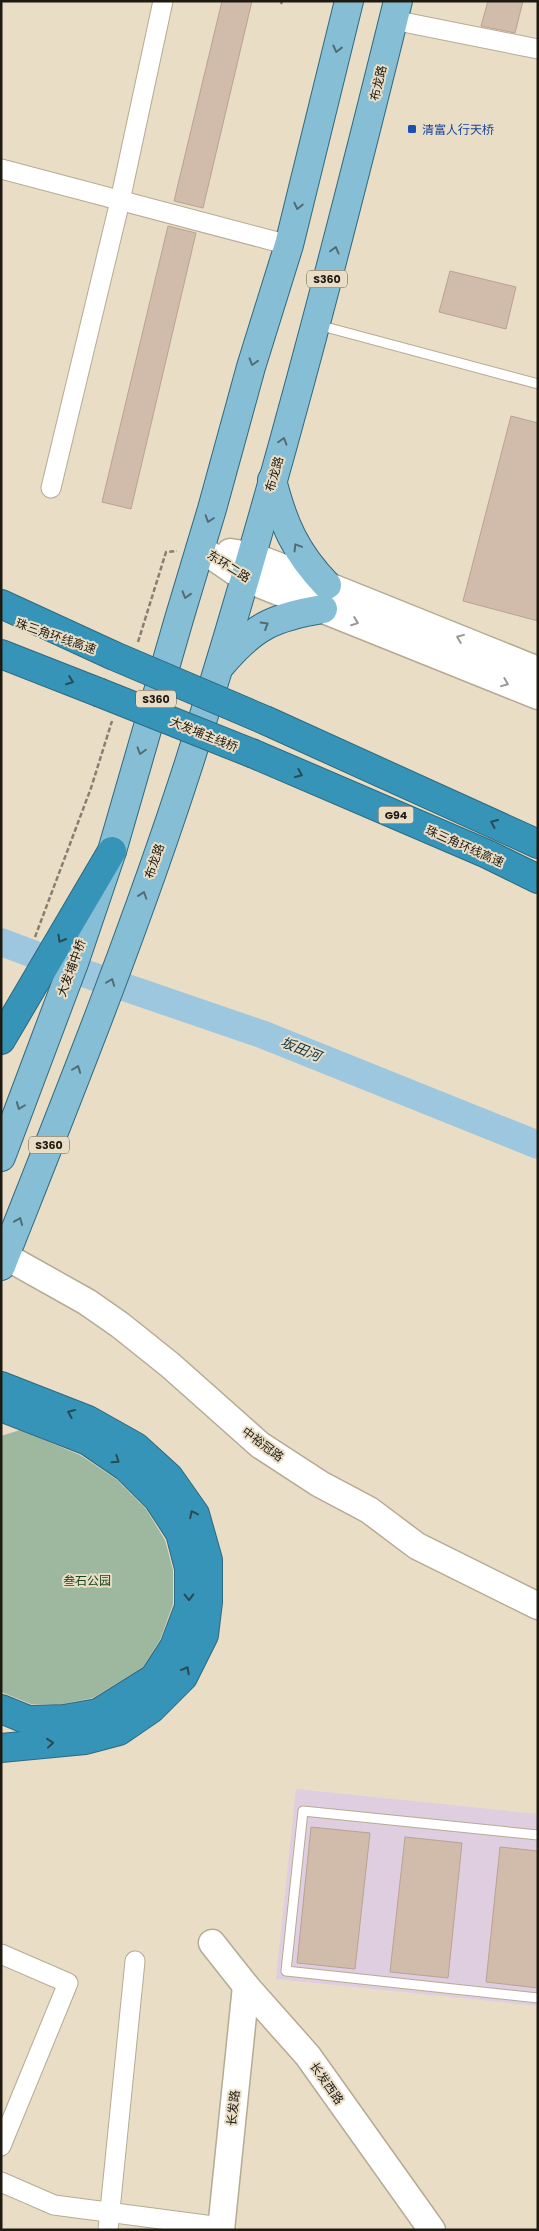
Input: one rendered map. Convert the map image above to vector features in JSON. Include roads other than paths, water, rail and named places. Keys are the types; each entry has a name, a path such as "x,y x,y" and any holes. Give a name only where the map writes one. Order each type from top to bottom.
{"highway":[{"path":"1,604 124,651"},
{"name":"珠三角环线高速","path":"1,617 124,651"},
{"name":"G94","path":"124,651 267,721 538,844"},
{"name":"G94","path":"1,654 42,670"},
{"path":"1,665 42,670"},
{"name":"大发埔主线桥","path":"42,670 254,754"},
{"name":"珠三角环线高速","path":"254,754 487,854 538,879"},
{"path":"1,1040 112,851"},
{"path":"1,1386 21,1407 88,1441 126,1467 158,1499 180,1533 189,1568 189,1607 174,1647 154,1678 98,1713 64,1719 28,1720 1,1709"},
{"path":"1,1748 85,1740 119,1731 151,1709 183,1677 204,1635 208,1602 208,1560 195,1514 169,1477 136,1447 88,1420 21,1407"}],"main road":[{"name":"S360","path":"112,851 289,245 349,1"},
{"name":"布龙路","path":"3,1261 126,941 189,761 247,567 315,324 364,143 395,11"},
{"path":"216,670 250,634 270,622 294,614 325,597 310,567 295,546 285,524 272,479"},
{"name":"大发埔中桥","path":"1,1156 87,925 112,851"}],"street":[{"path":"51,488 120,201 163,1"},
{"path":"395,11 538,48"},
{"path":"1,169 289,245"},
{"name":"东环二路","path":"200,548 325,597 538,670"},
{"name":"东环二路","path":"325,597 538,696"},
{"name":"中裕冠路","path":"3,1261 87,1302 120,1325 170,1365 260,1445 320,1484 369,1510 416,1546 538,1606"},
{"name":"长发西路","path":"212,1943 246,1986 308,2056 432,2230"},
{"path":"1,1954 68,1983 1,2146"},
{"path":"109,2221 135,1961"},
{"name":"长发路","path":"221,2228 246,1986"},
{"path":"1,2182 54,2205 109,2221 221,2228"}],"lane":[{"path":"315,324 538,384"},
{"path":"538,1835 303,1810 286,1971 538,1998"}],"waterway":[{"name":"坂田河","path":"1,942 41,957"},
{"name":"坂田河","path":"60,965 264,1035 538,1145"}],"place":[{"name":"清富人行天桥","path":"412,129"}],"park label":[{"name":"叁石公园","path":"87,1580"}]}
